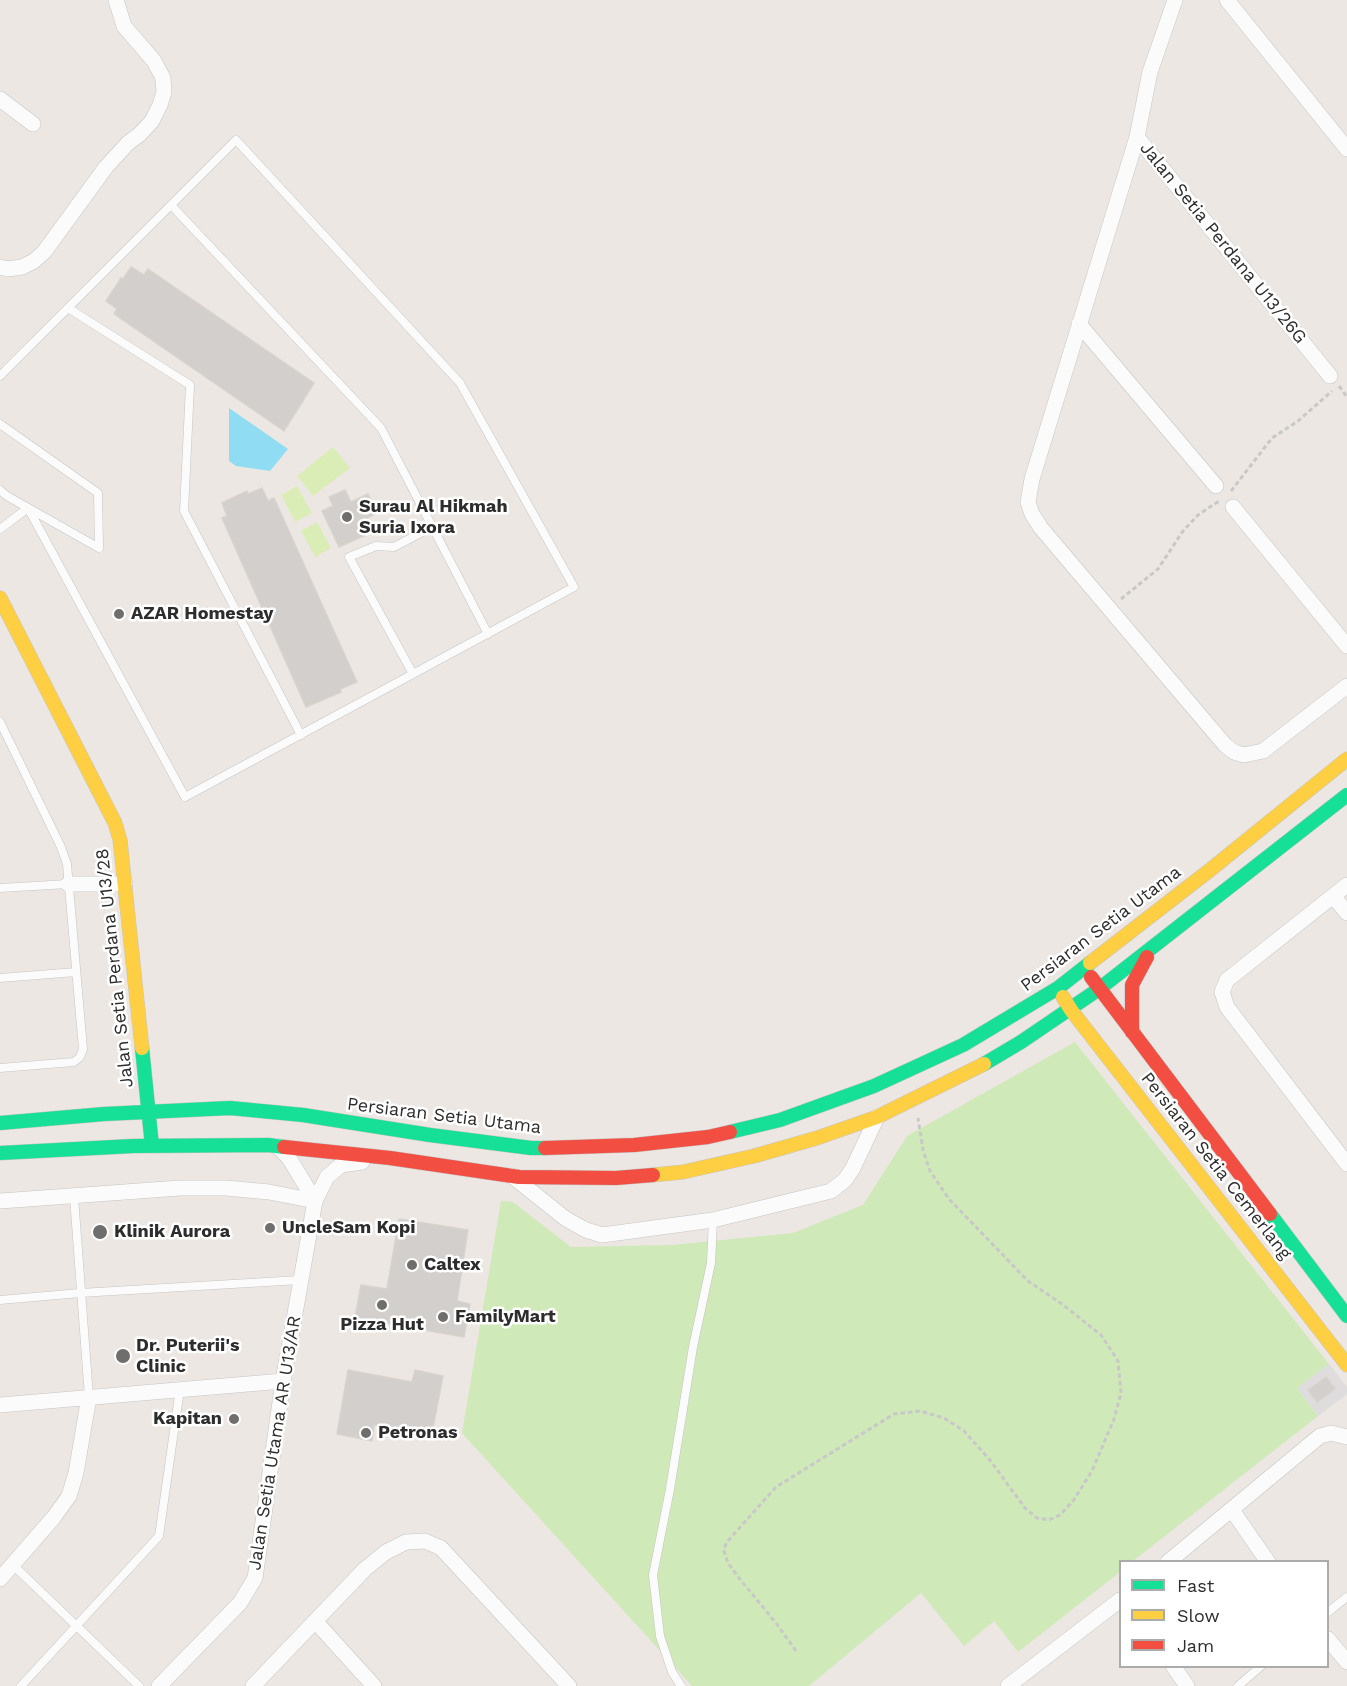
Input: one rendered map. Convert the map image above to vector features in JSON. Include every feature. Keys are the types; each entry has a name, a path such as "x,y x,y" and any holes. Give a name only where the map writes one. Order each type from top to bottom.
{"street":[{"path":"0,267 8,269 22,267 39,257 106,167 153,121 160,105 164,92 163,78 154,61 124,26 116,0"},
{"name":"Jalan Setia Perdana U13/26G","path":"1174,0 1150,72 1137,137 1334,380"},
{"path":"1227,0 1347,149"},
{"path":"0,99 33,124"},
{"path":"1137,137 1032,479 1028,502 1032,514 1041,528 1225,745 1234,752 1244,755 1263,751 1347,686"},
{"path":"1079,324 1216,486"},
{"path":"1233,507 1347,646"},
{"name":"Jalan Setia Perdana U13/28","path":"0,598 115,823 120,840 152,1146"},
{"name":"Persiaran Setia Utama","path":"0,1123 230,1108 303,1114 430,1135 531,1148 634,1145 708,1137 780,1120 874,1086 963,1045 1058,988 1347,759"},
{"path":"0,1153 152,1146 278,1146 390,1158 512,1176 615,1178 683,1172 765,1153 818,1138 877,1117 915,1100 1021,1042 1100,989 1347,795"},
{"path":"68,884 125,884"},
{"path":"1347,885 1227,980 1222,992 1227,1007 1347,1164"},
{"path":"1333,896 1347,913"},
{"path":"1132,1032 1132,985 1152,948"},
{"name":"Persiaran Setia Cemerlang","path":"1084,968 1347,1316"},
{"name":"Persiaran Setia Cemerlang","path":"1058,988 1071,1010 1347,1365"},
{"path":"512,1176 566,1219 586,1230 602,1235 713,1220 831,1191 845,1180 853,1168 877,1117"},
{"path":"278,1146 289,1158 315,1201"},
{"path":"315,1201 327,1177 341,1165 390,1158"},
{"path":"0,1202 180,1188 226,1188 269,1192 315,1201"},
{"name":"Jalan Setia Utama AR U13/AR","path":"159,1686 240,1603 255,1578 283,1381 315,1201"},
{"path":"0,1405 283,1381"},
{"path":"0,1579 69,1496 76,1473 89,1397"},
{"path":"1170,1560 1320,1436 1331,1433 1347,1437"},
{"path":"1232,1510 1267,1560"},
{"path":"253,1686 364,1569 386,1552 406,1542 425,1541 441,1548 569,1686"},
{"path":"1011,1685 1119,1601"},
{"path":"315,1621 374,1686"},
{"path":"1329,1640 1347,1662"},
{"path":"1174,1668 1187,1686"}],"lane":[{"path":"0,376 236,140 460,383 574,587 185,797 28,508"},
{"path":"171,205 381,428 488,634"},
{"path":"68,308 190,385 184,511 301,735"},
{"path":"0,423 98,493 99,548 0,490"},
{"path":"0,529 28,508"},
{"path":"413,674 349,557 376,546 394,547 432,527"},
{"path":"0,722 61,847 67,864 83,1049 80,1058 74,1062 0,1068"},
{"path":"0,888 68,884"},
{"path":"0,978 76,972"},
{"path":"74,1197 89,1397"},
{"path":"681,1686 672,1672 660,1636 653,1575 670,1489 693,1347 711,1263 713,1220"},
{"path":"0,1300 300,1280"},
{"path":"21,1686 159,1536 180,1389"},
{"path":"13,1565 139,1686"},
{"path":"1329,1610 1347,1597"},
{"path":"1238,1686 1259,1668"}],"path":[{"path":"1334,380 1347,396"},
{"path":"796,1651 728,1563 724,1551 726,1543 776,1487 894,1414 920,1411 944,1418 964,1431 990,1460 1025,1508 1037,1518 1049,1520 1060,1515 1092,1471 1114,1419 1121,1393 1118,1361 1101,1335 1028,1281 949,1199 930,1171 923,1150 915,1100"}],"shaded area":[{"path":"1329,1364 1347,1387 1347,1394 1318,1416 1297,1388"}],"green space":[{"path":"333,447 350,468 313,496 297,476"},
{"path":"297,486 312,513 295,522 281,495"},
{"path":"317,522 331,548 315,557 301,531"},
{"path":"1075,1042 1329,1364 1297,1388 1318,1416 1134,1560 1119,1560 1119,1573 1018,1652 994,1621 964,1646 921,1593 809,1686 692,1686 462,1433 501,1201 513,1202 571,1247 672,1245 793,1233 863,1205 907,1136"}],"water":[{"path":"229,408 288,449 270,471 236,466 229,461"}],"building":[{"path":"131,267 144,275 148,269 314,383 284,431 114,314 117,309 106,301"},
{"path":"262,488 268,501 274,498 357,682 340,689 341,692 306,707 222,518 227,516 222,503 247,491 248,494"},
{"name":"Surau Al Hikmah Suria Ixora","path":"345,490 351,502 368,494 377,513 364,520 370,533 339,547 322,511 333,506 329,497"},
{"path":"399,1219 468,1230 457,1301 470,1304 464,1337 355,1318 361,1285 387,1289"},
{"path":"348,1370 412,1382 415,1370 443,1376 432,1433 404,1427 403,1430 374,1425 372,1441 337,1434"},
{"path":"1326,1377 1335,1389 1317,1402 1308,1390"}],"traffic: fast":[{"path":"984,1064 1099,989 1347,795"},
{"path":"730,1132 780,1120 874,1086 963,1045 1058,988 1090,963"},
{"path":"142,1048 152,1146"},
{"path":"0,1123 104,1114 230,1108 303,1115 430,1135 545,1148"},
{"path":"0,1153 133,1146 268,1145 284,1147"},
{"path":"1270,1214 1347,1316"}],"traffic: slow":[{"path":"0,598 115,823 120,840 142,1048"},
{"path":"1090,963 1347,759"},
{"path":"1063,997 1347,1365"},
{"path":"653,1175 683,1172 754,1156 817,1138 877,1117 984,1064"}],"traffic: jam":[{"path":"1132,1032 1132,985 1147,957"},
{"path":"1091,977 1270,1214"},
{"path":"545,1148 634,1145 708,1137 730,1132"},
{"path":"284,1147 390,1158 519,1177 616,1178 653,1175"}],"place":[{"name":"Surau Al Hikmah Suria Ixora","path":"347,517"},
{"name":"AZAR Homestay","path":"119,614"},
{"name":"UncleSam Kopi","path":"270,1228"},
{"name":"Klinik Aurora","path":"100,1232"},
{"name":"Caltex","path":"412,1265"},
{"name":"Pizza Hut","path":"382,1305"},
{"name":"FamilyMart","path":"443,1317"},
{"name":"Dr. Puterii's Clinic","path":"123,1356"},
{"name":"Kapitan","path":"234,1419"},
{"name":"Petronas","path":"366,1433"}]}
